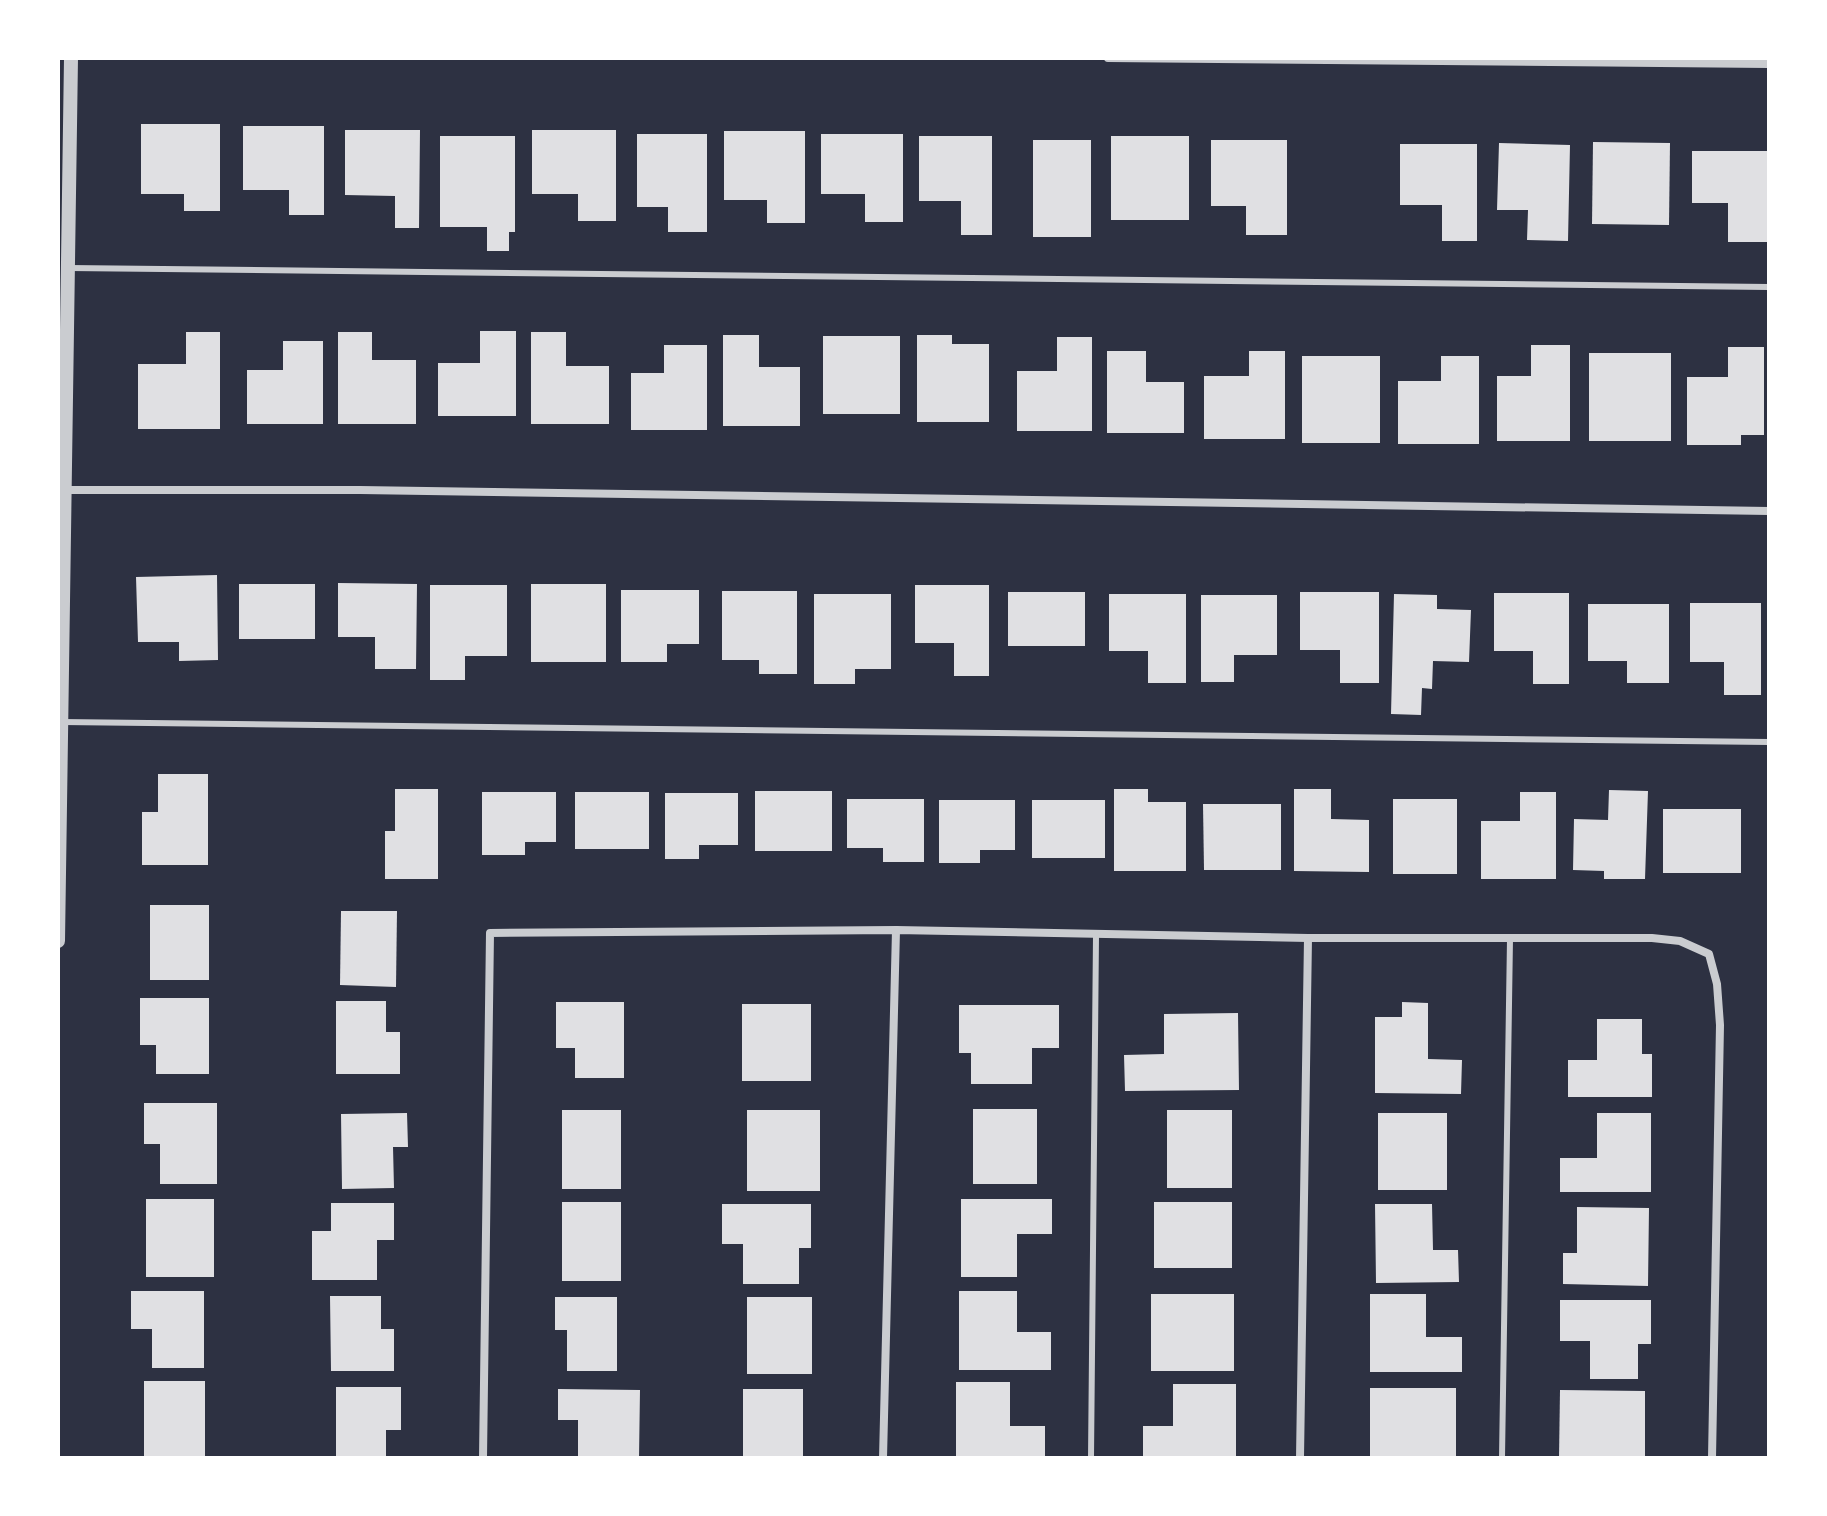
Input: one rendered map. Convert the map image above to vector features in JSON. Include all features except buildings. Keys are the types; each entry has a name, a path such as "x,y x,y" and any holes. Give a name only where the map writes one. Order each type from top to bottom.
{"street":[{"path":"58,941 71,58"},
{"path":"1108,58 1769,64"},
{"path":"66,490 360,490 1769,511"},
{"path":"883,1458 896,930"},
{"path":"483,1458 490,933 896,930 1096,936 1652,938 1680,941 1709,954 1717,984 1720,1025 1712,1458"},
{"path":"1300,1458 1308,938"}],"lane":[{"path":"69,268 1769,287"},
{"path":"62,722 1769,742"},
{"path":"1091,1458 1096,936"},
{"path":"1502,1458 1510,939"}]}
